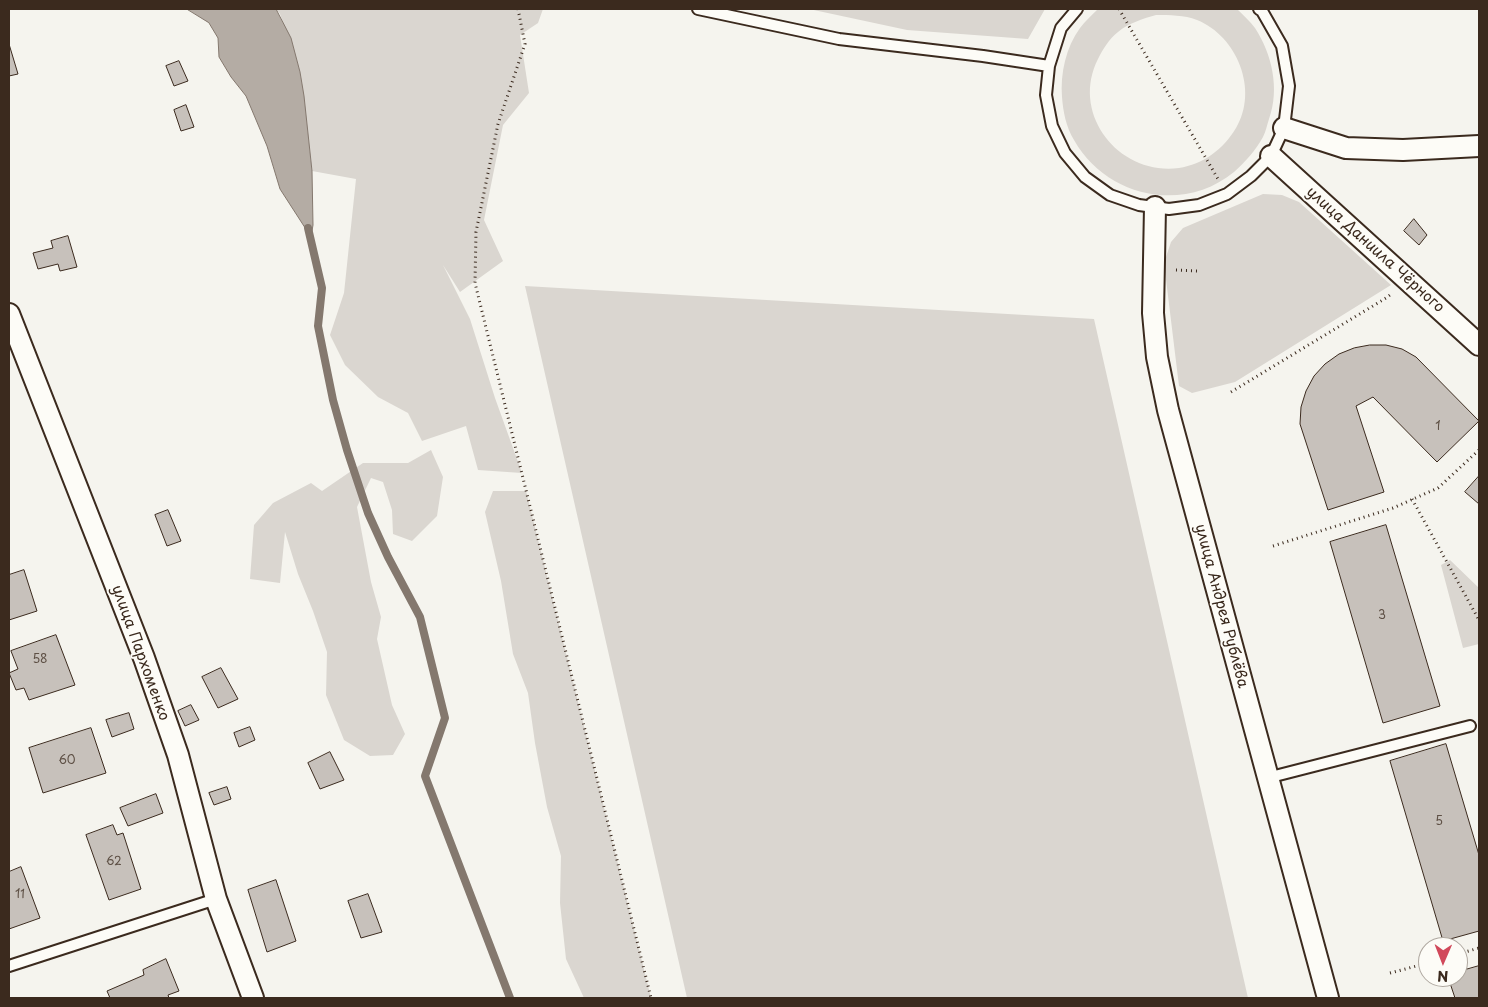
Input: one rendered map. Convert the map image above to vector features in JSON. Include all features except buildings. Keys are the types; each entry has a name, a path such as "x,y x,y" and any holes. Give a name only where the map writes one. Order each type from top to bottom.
{"street":[{"path":"1284,128 1346,148 1402,150 1479,146"},
{"name":"улица Даниила Чёрного","path":"1271,156 1479,345"},
{"name":"улица Андрея Рублёва","path":"1155,207 1152,313 1157,357 1168,410 1328,998"},
{"name":"улица Пархоменко","path":"9,314 153,685 178,755 216,899 253,998"}],"lane":[{"path":"698,9 839,39 983,56 1049,66"},
{"path":"1077,9 1061,28 1049,66 1046,95 1052,126 1065,153 1085,178 1110,195 1139,205 1169,210 1199,205 1227,194 1251,176 1271,156 1284,128 1289,86 1282,46 1259,9"},
{"path":"1267,778 1470,726"},
{"path":"9,966 216,899"}],"path":[{"path":"518,9 525,44 498,124 476,232 475,283 651,998"},
{"path":"1119,9 1227,194"},
{"path":"1172,270 1198,271"},
{"path":"1231,392 1386,298"},
{"path":"1273,546 1393,508 1438,488 1479,450"},
{"path":"1412,500 1479,620"},
{"path":"1390,974 1418,966"}],"shaded area":[{"path":"187,9 276,9 291,38 304,96 312,171 313,225 311,237 280,189 267,146 246,96 231,77 219,57 218,38 209,23"},
{"path":"276,9 543,9 538,23 520,35 529,93 503,125 484,220 503,261 460,292 443,265 470,319 495,398 522,473 478,470 466,426 422,441 408,413 378,397 345,365 330,335 344,293 356,179 312,171 300,72 280,14"},
{"path":"809,9 1045,9 1028,39 907,30"},
{"path":"1098,9 1237,9 1251,23 1261,38 1270,60 1274,96 1263,137 1250,156 1234,172 1214,185 1192,193 1169,195 1147,193 1125,186 1105,175 1088,159 1071,135 1067,124 1062,102 1062,79 1065,61 1075,35","holes":["1156,15 1192,18 1211,28 1223,38 1233,51 1244,81 1243,113 1231,136 1212,155 1196,163 1179,168 1157,168 1137,162 1120,152 1106,137 1096,120 1090,100 1091,80 1098,59 1109,41 1118,32 1131,24"]},
{"path":"1263,194 1282,195 1299,202 1391,285 1235,382 1192,393 1179,386 1164,263 1171,242 1183,228"},
{"path":"525,286 1094,319 1248,998 687,998"},
{"path":"431,450 443,477 437,516 412,541 393,534 392,510 383,482 371,478 357,507 371,582 381,617 377,639 392,705 405,734 393,755 370,756 344,740 326,695 327,652 298,574 285,532 280,583 250,579 254,525 273,503 311,483 322,491 363,463 408,463"},
{"path":"493,491 526,491 651,998 584,998 566,959 560,903 561,856 547,807 528,693 513,654 501,581 485,512"},
{"path":"1450,560 1479,588 1479,644 1463,648 1441,565"}],"waterway":[{"path":"308,228 322,288 318,326 333,400 368,513 388,557 420,617 445,718 425,776 510,998"}]}
